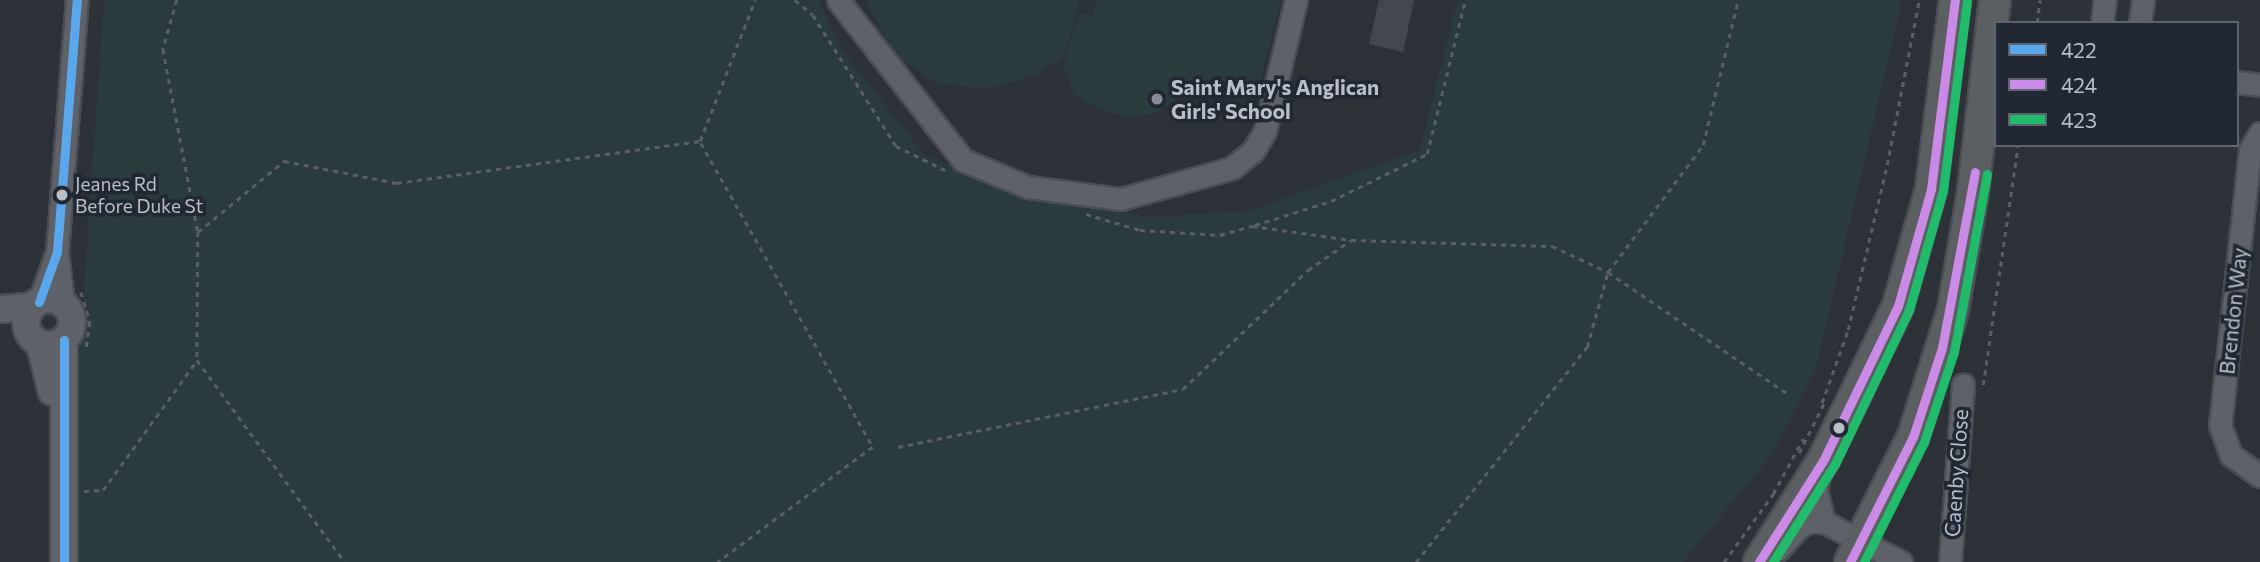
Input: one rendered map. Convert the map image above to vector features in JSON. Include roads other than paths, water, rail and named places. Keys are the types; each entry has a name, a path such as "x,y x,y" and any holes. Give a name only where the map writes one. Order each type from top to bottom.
{"highway":[{"path":"1761,562 1824,459 1893,318 1917,245 1941,132 1955,0"},
{"path":"1857,551 1913,437 1953,310 1973,192 1995,0"}],"main road":[{"path":"0,309 54,321"},
{"path":"0,317 54,321"},
{"path":"54,321 64,562"},
{"path":"49,562 54,321"}],"street":[{"path":"54,321 77,0"},
{"path":"838,0 963,160 1028,187 1121,199 1231,168 1253,151 1265,131 1297,0"},
{"path":"2102,21 2105,0"},
{"path":"2140,21 2143,0"},
{"path":"2239,82 2260,85"},
{"name":"Brendon Way","path":"2260,133 2250,150 2220,425 2231,455 2260,475"},
{"name":"Caenby Close","path":"1950,562 1973,385"},
{"path":"1824,459 1816,490 1824,522 1857,551 1901,562"},
{"path":"1761,562 1799,527 1809,522 1824,522"}],"place":[{"name":"Saint Mary's Anglican Girls' School","path":"1157,99"},
{"name":"Jeanes Rd Before Duke St","path":"62,195"}]}
